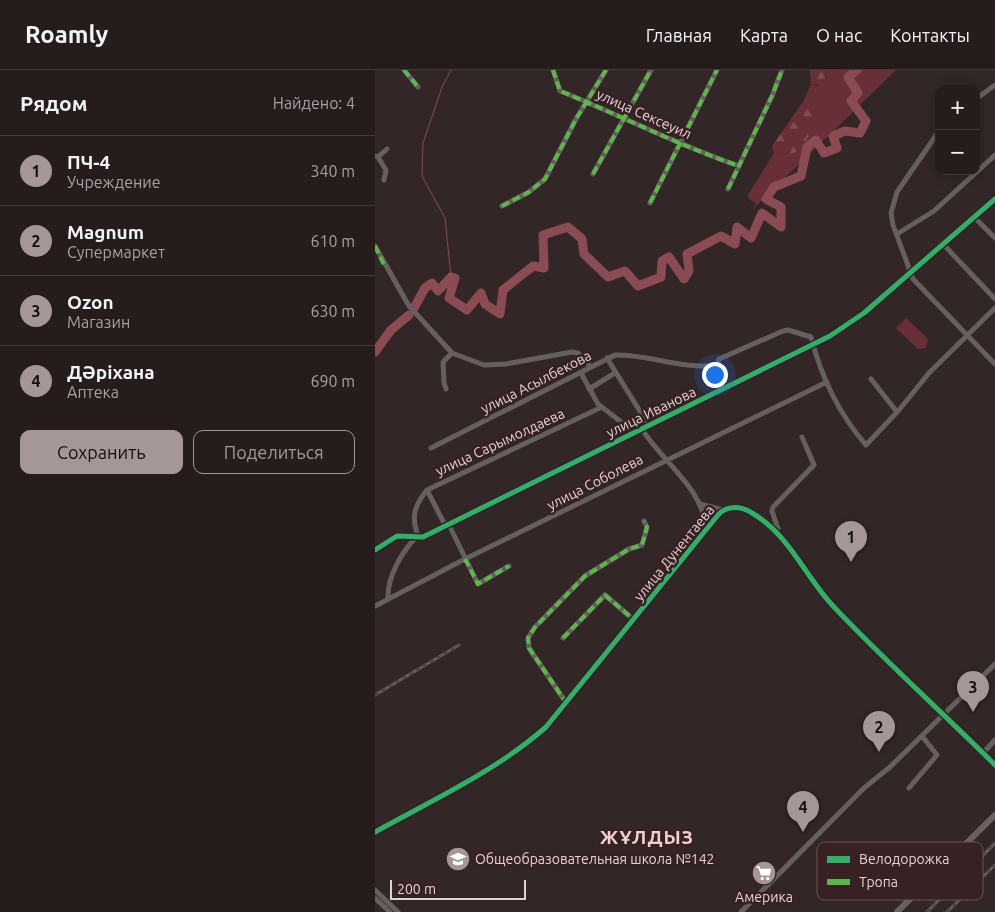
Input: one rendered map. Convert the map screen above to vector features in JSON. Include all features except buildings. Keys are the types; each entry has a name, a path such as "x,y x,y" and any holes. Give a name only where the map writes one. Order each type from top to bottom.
{"main road":[{"path":"968,842 995,815"},
{"path":"897,912 909,900"}],"street":[{"path":"404,70 418,87"},
{"name":"улица Сексеуил","path":"553,70 560,91 587,101 623,120 739,166"},
{"path":"502,206 529,192 545,179 606,70"},
{"path":"593,174 651,70"},
{"path":"650,204 717,70"},
{"path":"728,189 772,96 782,70"},
{"path":"980,96 995,85"},
{"path":"935,137 923,151 897,192 891,213 913,280 995,364"},
{"path":"384,180 386,170 377,156 387,149"},
{"path":"897,234 934,211 995,155"},
{"name":"улица Иванова","path":"418,536 423,537 727,388 848,326 995,199"},
{"path":"974,217 995,238"},
{"path":"943,244 995,299"},
{"path":"375,246 409,306 452,353 484,365 506,364 578,352 590,366"},
{"path":"727,388 717,365 719,359 788,330 811,337 827,382 845,418 866,445 897,412 919,382 995,308"},
{"path":"446,389 443,362 452,353"},
{"path":"607,358 626,355 661,362 697,366 717,365"},
{"name":"улица Асылбекова","path":"431,448 607,358 649,426"},
{"path":"581,372 589,389 602,407 634,432"},
{"path":"589,389 615,373"},
{"path":"871,379 897,412"},
{"name":"улица Соболева","path":"375,606 465,559 827,382"},
{"name":"улица Сарымолдаева","path":"418,536 413,526 414,515 419,499 427,490 602,407"},
{"path":"642,429 700,504 706,530"},
{"path":"775,532 778,529 772,511 773,507 814,464 802,437"},
{"path":"427,490 478,584 509,566"},
{"path":"700,504 723,510"},
{"name":"улица Дунентаева","path":"375,832 461,785 529,742 546,727 567,704 723,510 743,508 765,522 833,606 995,765"},
{"path":"567,704 529,648 528,638 541,621 585,576 629,548 642,545 647,527 644,521"},
{"path":"375,550 397,536 418,536"},
{"path":"388,599 388,590 404,552 418,536"},
{"path":"563,638 605,595 635,620"},
{"path":"741,912 863,788 890,768 995,664"},
{"path":"909,788 937,754 922,736"},
{"path":"983,753 995,740"},
{"path":"375,890 398,912"},
{"path":"375,898 390,912"}],"green space":[{"path":"810,70 826,70 825,81 822,85 811,84"},
{"path":"826,70 896,70 752,210 756,203 750,200 748,195 774,153 792,154 817,109 804,100 811,84 818,86 825,81"},
{"path":"804,100 816,108 818,113 811,133 802,146 794,153 774,153 772,146"},
{"path":"906,318 928,339 926,348 918,349 896,328"}],"waterway":[{"path":"451,70 442,87 423,143 422,176 445,218 451,277"},
{"path":"414,308 425,288 432,283 438,291 451,277 455,278 449,298 467,310 481,293 485,304 500,314 503,290 533,266 544,268 543,235 568,227 582,239 584,254 608,277 625,271 638,286 661,277 662,261 669,257 684,279 689,271 687,254 721,236 735,244 737,227 751,238 762,213 781,227 781,207 766,199 774,187 801,176 807,147 816,140 824,153 837,148 833,136 845,131 860,133 866,121 851,101 858,93 848,77 857,70"},
{"path":"375,352 391,330 409,315"}],"railway":[{"path":"375,695 459,645"},
{"path":"983,855 995,843"},
{"path":"983,877 995,865"},
{"path":"927,912 939,900"},
{"path":"947,912 959,900"}],"marked path":[{"path":"404,70 418,87"},
{"path":"553,70 560,91 693,149 739,166"},
{"path":"502,206 529,192 545,179 576,119 606,70"},
{"path":"593,174 651,70"},
{"path":"650,203 717,70"},
{"path":"728,189 772,96 782,70"},
{"path":"375,246 385,267"},
{"path":"567,704 529,648 528,638 535,627 585,576 629,549 642,545 647,527 644,521"},
{"path":"465,559 478,584 509,566"},
{"path":"563,638 605,595 634,620"}],"cycle path":[{"path":"375,550 397,536 423,537 830,336 864,313 995,199"},
{"path":"375,832 485,771 527,743 546,727 718,515 730,508 743,509 752,513 776,532 834,607 995,765"}],"place":[{"name":"ПЧ-4","path":"851,562"},
{"name":"Ozon","path":"973,712"},
{"name":"Magnum","path":"879,752"},
{"name":"Дəріхана","path":"803,832"},
{"name":"Общеобразовательная школа №142","path":"458,859"},
{"name":"Америка","path":"764,873"}],"district":[{"name":"ЖҰЛДЫЗ","path":"647,837"}]}
